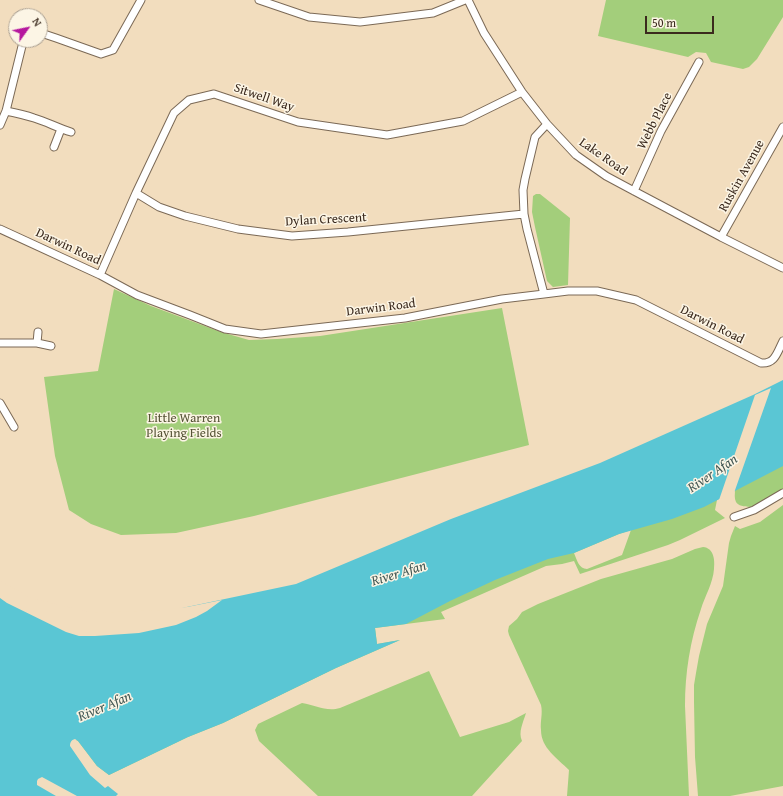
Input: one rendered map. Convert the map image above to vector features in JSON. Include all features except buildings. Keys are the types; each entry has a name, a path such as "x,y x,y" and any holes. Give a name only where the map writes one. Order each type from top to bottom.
{"street":[{"path":"48,35 101,54 113,50 141,0"},
{"path":"259,0 309,17 360,22 433,13 465,0"},
{"name":"Lake Road","path":"468,0 484,33 522,92 547,124 576,155 606,176 783,268"},
{"path":"0,125 6,111 22,48"},
{"name":"Webb Place","path":"634,191 661,131 699,62"},
{"name":"Sitwell Way","path":"100,275 136,193 174,113 189,100 214,94 298,122 387,135 463,121 522,92"},
{"path":"6,111 34,118 70,132"},
{"path":"544,294 527,229 524,214 523,190 536,137 547,124"},
{"name":"Ruskin Avenue","path":"721,237 783,127"},
{"path":"54,147 61,129"},
{"name":"Dylan Crescent","path":"136,193 159,207 185,216 238,229 292,236 348,232 524,214"},
{"name":"Darwin Road","path":"0,229 100,275 137,295 224,329 261,334 405,318 502,300 544,294 568,291 597,291 636,300 761,364 770,363 783,342"},
{"path":"36,343 38,332"},
{"path":"0,343 36,343 51,346"},
{"path":"0,403 14,427"},
{"path":"734,517 754,510 783,493"}],"green space":[{"path":"606,0 783,0 783,17 757,59 749,67 743,69 711,62 706,53 696,52 688,57 598,36"},
{"path":"540,194 570,218 568,285 553,287 547,281 532,212 533,196"},
{"name":"Little Warren Playing Fields","path":"114,289 151,306 221,332 249,340 320,336 502,308 529,445 254,516 176,533 121,535 91,524 69,510 55,456 44,377 98,371"},
{"path":"783,420 783,493 764,505 749,507 741,506 736,502 735,490 717,500 715,510 725,518 668,545 580,574 574,561 546,566 441,612 445,619 375,628 377,644 400,640 336,668 223,723 188,737 109,775 97,766 76,740","holes":["631,530 622,555 584,569 580,566 574,553"]},
{"path":"783,505 783,786 730,796 698,796 695,757 694,685 707,624 723,586 731,536 735,526 740,529 760,522"},
{"path":"703,547 712,552 714,566 712,579 694,633 687,669 685,706 689,796 567,796 569,770 550,752 544,742 541,730 541,705 509,635 509,626 522,612 538,604 601,579 672,559"},
{"path":"429,671 460,737 509,722 526,713 521,731 522,741 472,796 318,796 259,741 255,730 258,724 302,703 326,709 340,708"}],"water":[{"name":"River Afan","path":"783,380 783,466 704,507 672,519 619,534 574,553 548,559 495,580 406,624 375,628 377,644 400,640 336,668 223,723 188,737 109,775 97,766 78,741 75,739 73,740 70,746 90,775 105,788 108,786 118,794 116,796 77,796 42,777 38,779 37,785 56,796 0,796 0,583 30,599 92,615 163,612 296,584 451,519 600,463 753,395"}],"pier":[{"path":"771,388 734,493 719,500 755,395"},
{"path":"0,581 31,598 93,613 162,610 222,600 196,617 176,625 139,633 79,636 66,632 7,603 0,598"}]}
